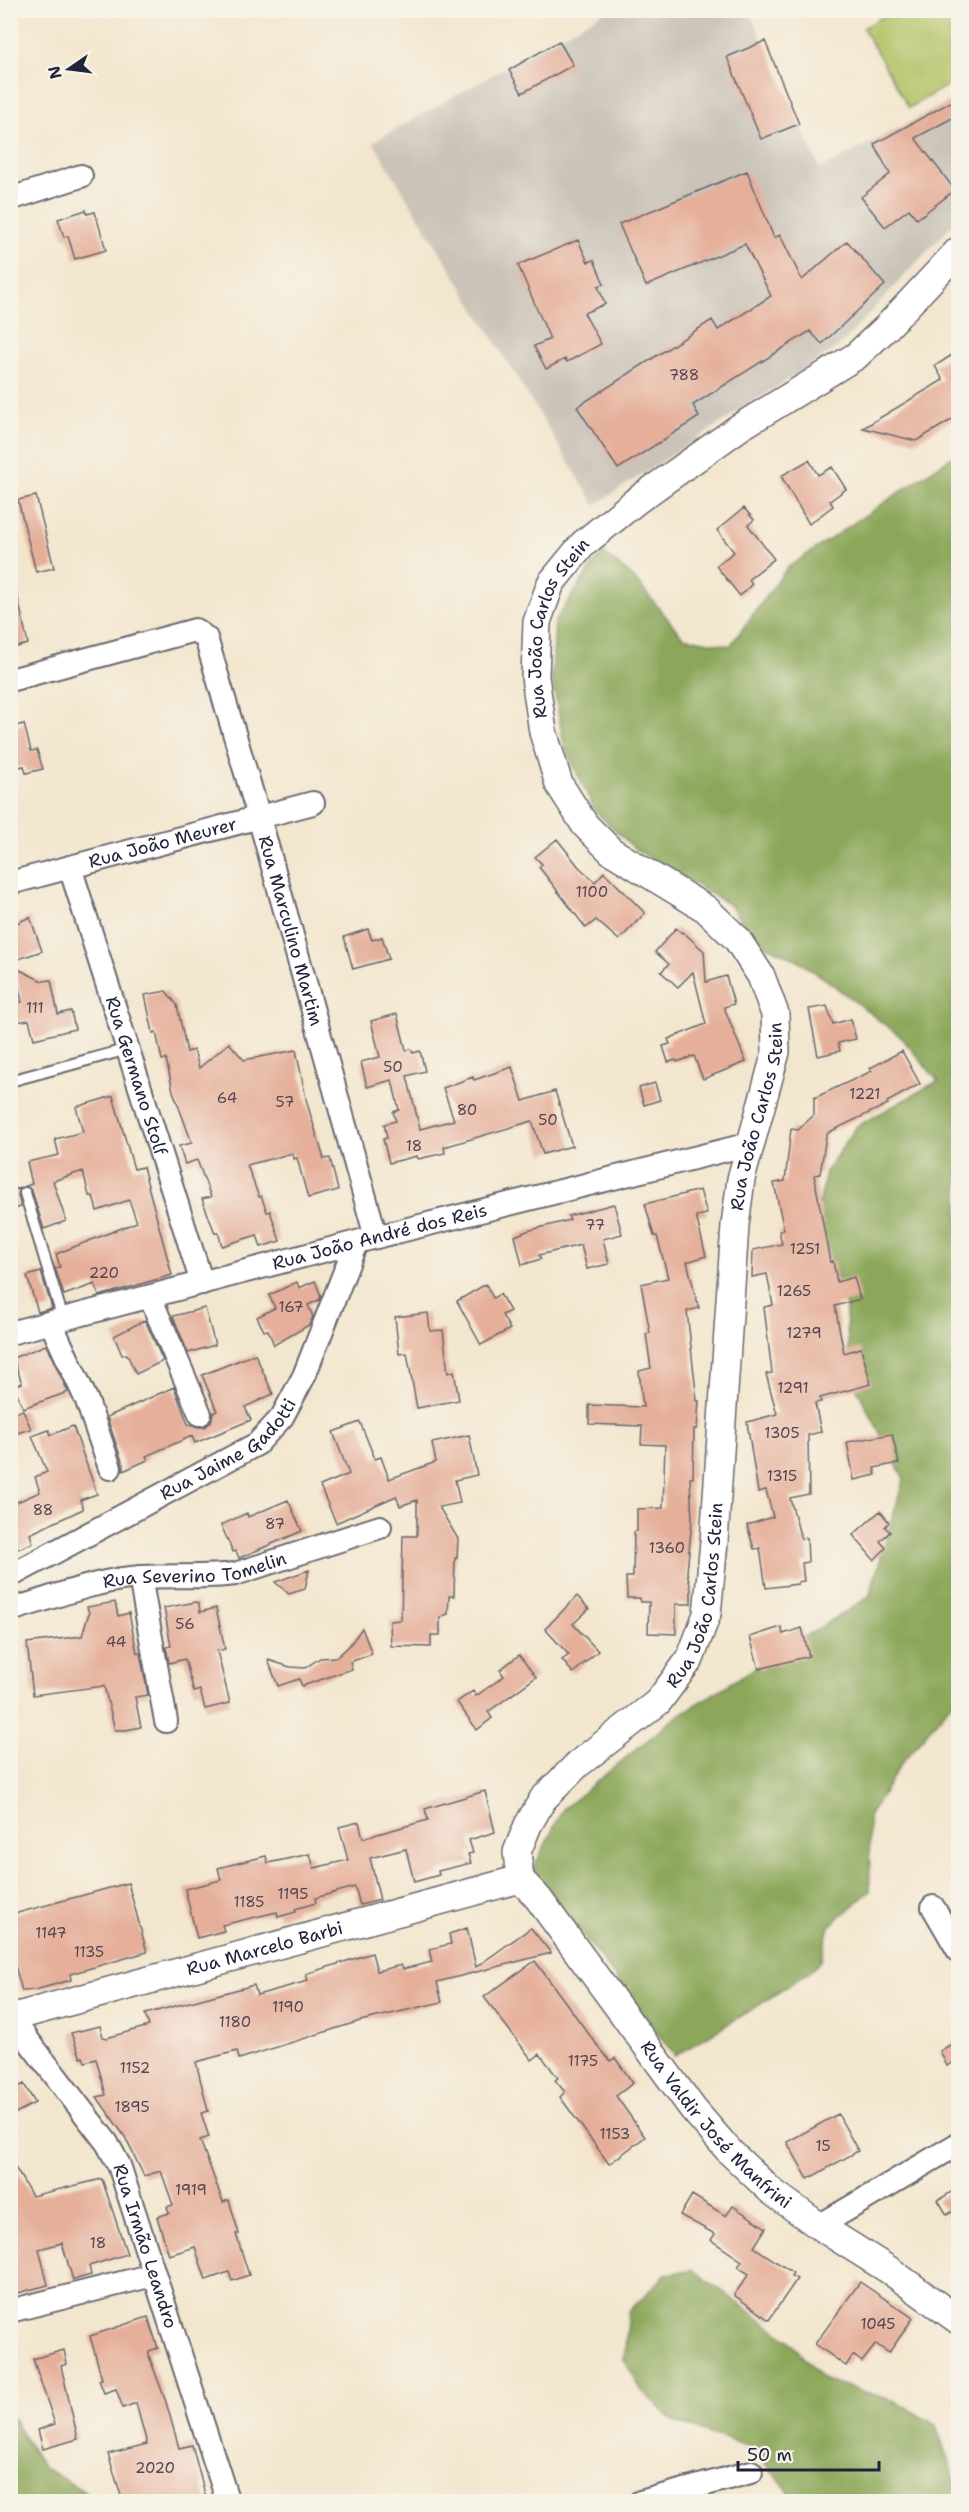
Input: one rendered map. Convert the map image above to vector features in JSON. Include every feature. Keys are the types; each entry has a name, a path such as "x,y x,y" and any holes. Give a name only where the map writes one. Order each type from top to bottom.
{"street":[{"path":"10,200 81,177"},
{"name":"Rua João Carlos Stein","path":"520,1879 517,1852 528,1825 543,1799 578,1764 658,1702 690,1659 707,1614 714,1542 735,1225 741,1179 776,1052 775,1014 761,976 737,939 706,909 611,851 580,817 560,784 543,732 535,677 537,622 551,583 583,544 636,501 740,427 856,356 958,251"},
{"name":"Rua Marculino Martim","path":"10,680 195,630 206,638 212,652 259,818 366,1240"},
{"name":"Rua João Meurer","path":"10,882 314,803"},
{"name":"Rua Germano Stolf","path":"70,867 202,1283"},
{"name":"Rua João André dos Reis","path":"10,1334 366,1240 750,1144"},
{"name":"Rua Jaime Gadotti","path":"10,1576 257,1444 282,1417 304,1376 366,1240"},
{"path":"150,1297 200,1414"},
{"path":"57,1321 110,1468"},
{"name":"Rua Severino Tomelin","path":"10,1610 96,1585 140,1577 235,1574 380,1527"},
{"path":"140,1577 166,1721"},
{"name":"Rua Marcelo Barbi","path":"11,2018 520,1879"},
{"name":"Rua Valdir José Manfrini","path":"520,1879 538,1898 693,2109 730,2152 771,2191 819,2226 889,2270 958,2320"},
{"path":"933,1907 958,1950"},
{"name":"Rua Irmão Leandro","path":"11,2018 107,2143 119,2165 228,2502"},
{"path":"819,2226 958,2144"},
{"path":"10,2311 153,2275"},
{"path":"640,2502 751,2472"}],"lane":[{"path":"10,1081 128,1049"},
{"path":"26,1193 57,1321"}],"shaded area":[{"path":"606,11 749,11 820,169 958,97 958,218 839,346 595,505 373,142"}],"green space":[{"path":"894,10 958,11 958,79 909,108 863,28"},
{"path":"958,453 958,1696 903,1761 869,1815 870,1891 829,1926 821,1960 809,1972 756,2007 675,2056 533,1869 563,1809 676,1717 869,1597 904,1479 850,1376 845,1296 815,1228 826,1171 857,1126 938,1081 901,1037 824,978 795,959 754,940 730,905 635,849 595,811 564,745 552,678 555,621 602,552 632,576 683,637 730,646 787,568"},
{"path":"692,2269 790,2341 824,2380 895,2401 936,2425 958,2489 958,2501 797,2501 751,2447 674,2422 642,2391 624,2360 629,2311 666,2275"},
{"path":"10,2415 43,2467 100,2501 11,2501"}],"building":[{"path":"559,41 573,65 522,93 509,70"},
{"path":"765,41 799,124 761,139 727,57"},
{"path":"958,98 958,115 915,138 955,190 917,219 909,209 885,227 861,197 890,174 874,144"},
{"path":"747,171 774,238 780,235 802,280 847,241 885,285 822,344 810,331 693,405 699,417 618,469 577,407 712,320 718,330 771,296 745,244 646,286 619,224"},
{"path":"86,210 87,214 95,212 106,250 75,259 68,236 64,237 58,219"},
{"path":"578,240 588,262 594,260 604,284 598,286 605,304 584,313 601,344 567,362 565,359 546,369 534,346 550,339 518,265"},
{"path":"958,351 958,416 916,441 863,428 943,380 935,366"},
{"path":"809,460 818,475 832,467 846,489 830,501 833,506 809,524 781,476"},
{"path":"36,496 54,568 36,572 18,500"},
{"path":"744,508 754,520 748,525 774,559 749,579 752,584 740,596 716,566 734,552 717,530"},
{"path":"17,594 28,644 13,648 10,636 10,595"},
{"path":"24,724 31,751 37,750 43,769 26,773 24,766 10,769 10,727"},
{"path":"557,839 579,867 595,882 604,872 645,913 619,940 596,920 586,928 539,867 542,864 535,857"},
{"path":"30,917 42,951 10,962 10,926"},
{"path":"676,928 704,951 706,982 726,976 734,1004 724,1007 746,1062 703,1079 694,1056 677,1062 676,1060 668,1062 663,1046 670,1044 668,1039 706,1024 693,972 678,987 661,972 669,964 655,952"},
{"path":"368,929 372,940 382,937 389,959 353,969 344,937"},
{"path":"14,967 42,981 51,980 58,1014 71,1011 75,1029 34,1039 29,1020 16,1022 11,1004 22,1002"},
{"path":"166,991 177,1005 187,1052 194,1050 199,1068 229,1043 244,1060 296,1050 307,1103 324,1159 330,1158 338,1190 308,1198 297,1158 294,1159 293,1153 247,1165 259,1197 261,1196 267,1212 270,1211 280,1241 261,1247 257,1235 222,1246 218,1232 215,1233 202,1199 211,1197 197,1160 185,1164 179,1146 192,1143 173,1091 166,1059 162,1060 156,1032 153,1033 145,995"},
{"path":"827,1006 833,1024 851,1019 856,1039 838,1043 840,1051 818,1056 809,1009"},
{"path":"397,1014 406,1050 411,1049 413,1053 420,1051 425,1071 407,1076 420,1129 454,1120 443,1088 512,1067 523,1101 555,1091 572,1146 543,1154 532,1121 444,1147 445,1153 418,1159 417,1156 389,1163 383,1139 387,1138 384,1124 396,1121 393,1112 399,1110 392,1080 367,1087 361,1062 380,1057 371,1021"},
{"path":"902,1051 920,1084 887,1102 888,1104 829,1132 826,1136 820,1174 814,1175 830,1262 833,1261 837,1282 854,1277 860,1299 835,1306 844,1353 861,1348 871,1384 820,1398 821,1402 815,1403 821,1432 808,1435 809,1494 790,1498 801,1539 807,1538 808,1562 802,1563 804,1581 798,1584 766,1588 760,1548 754,1549 747,1525 773,1517 766,1490 758,1492 747,1422 777,1414 766,1374 772,1373 764,1307 773,1305 767,1274 752,1277 753,1250 782,1244 779,1231 784,1230 774,1183 785,1181 791,1129 798,1130 814,1115 814,1098 872,1071 870,1068"},
{"path":"655,1083 660,1100 644,1105 639,1088"},
{"path":"113,1096 134,1169 143,1167 172,1275 99,1296 95,1284 64,1295 55,1268 60,1267 56,1254 137,1222 129,1200 97,1211 93,1196 89,1196 83,1171 53,1181 66,1221 44,1229 32,1191 26,1186 32,1184 27,1162 59,1155 55,1139 83,1132 76,1107"},
{"path":"20,1188 18,1195 21,1207 10,1210 10,1191"},
{"path":"700,1190 707,1214 696,1216 706,1256 687,1262 699,1308 687,1311 697,1401 699,1401 697,1429 694,1429 693,1478 690,1478 692,1520 687,1572 691,1589 691,1604 676,1604 676,1634 648,1633 649,1602 641,1602 640,1598 627,1598 626,1577 633,1577 637,1509 663,1508 665,1445 641,1444 642,1426 589,1424 589,1405 643,1407 639,1371 651,1368 646,1334 650,1333 641,1284 668,1278 657,1236 654,1236 645,1204"},
{"path":"614,1204 622,1234 603,1239 609,1264 587,1269 581,1245 539,1255 541,1259 522,1265 515,1236 570,1220 568,1216"},
{"path":"41,1272 52,1308 38,1312 27,1276"},
{"path":"315,1281 321,1296 319,1300 308,1305 313,1317 309,1325 274,1345 268,1330 264,1331 257,1317 275,1308 269,1295 297,1282 299,1288"},
{"path":"486,1284 493,1298 500,1294 510,1311 502,1315 510,1329 481,1345 457,1301"},
{"path":"205,1308 215,1345 188,1353 173,1316"},
{"path":"428,1313 430,1331 443,1330 448,1373 454,1371 459,1400 417,1408 407,1353 399,1354 395,1317"},
{"path":"145,1320 163,1361 136,1374 127,1354 122,1355 114,1336"},
{"path":"46,1345 68,1392 23,1408 14,1386 22,1383 13,1358"},
{"path":"255,1354 273,1394 245,1407 251,1420 195,1443 192,1436 146,1456 148,1460 123,1471 123,1464 107,1417 174,1387 188,1424 205,1427 211,1422 213,1413 217,1411 202,1375"},
{"path":"23,1410 31,1429 10,1435 10,1415"},
{"path":"360,1422 375,1459 381,1457 389,1479 436,1462 432,1443 469,1435 477,1475 455,1480 460,1503 439,1507 458,1539 457,1558 455,1558 454,1596 449,1596 448,1614 440,1617 440,1635 431,1635 431,1647 391,1646 390,1621 401,1620 403,1536 417,1536 417,1500 400,1506 396,1496 336,1523 320,1486 349,1474 333,1432"},
{"path":"73,1426 97,1494 80,1500 83,1509 30,1534 33,1543 10,1552 10,1505 40,1492 35,1477 47,1472 32,1436 49,1430 51,1435"},
{"path":"892,1434 899,1463 874,1468 876,1475 854,1480 847,1442"},
{"path":"288,1500 302,1531 239,1558 236,1551 233,1552 221,1525 247,1513 248,1517"},
{"path":"880,1511 889,1522 885,1527 890,1532 880,1541 886,1548 874,1560 853,1535"},
{"path":"309,1570 305,1589 289,1594 275,1582"},
{"path":"577,1596 589,1609 573,1624 598,1651 573,1673 562,1660 569,1655 545,1629"},
{"path":"115,1602 118,1616 129,1613 148,1695 135,1697 141,1727 126,1730 115,1730 104,1686 33,1695 27,1643 82,1636 89,1613 87,1607"},
{"path":"196,1602 199,1604 200,1612 216,1608 225,1649 217,1651 230,1703 205,1709 200,1690 194,1692 185,1659 169,1663 166,1647 171,1646 164,1608"},
{"path":"781,1627 783,1634 802,1628 809,1656 759,1669 750,1637"},
{"path":"362,1628 372,1654 350,1662 352,1669 302,1686 299,1679 278,1686 268,1660 290,1667 305,1668 320,1658 337,1657 349,1646"},
{"path":"519,1655 536,1677 488,1712 492,1718 477,1730 457,1702 473,1691 476,1696 504,1676 500,1670"},
{"path":"485,1791 495,1832 469,1840 473,1853 468,1854 471,1863 438,1871 439,1875 414,1882 406,1849 370,1858 380,1900 360,1905 355,1887 315,1898 316,1903 295,1909 296,1912 278,1917 277,1912 222,1925 224,1931 197,1938 185,1889 221,1880 218,1868 266,1856 268,1863 310,1854 314,1868 348,1860 339,1827 359,1822 363,1838 428,1820 425,1809"},
{"path":"128,1883 147,1952 70,1974 71,1980 35,1990 22,1991 10,1948 10,1915"},
{"path":"467,1928 476,1967 531,1928 551,1953 437,1982 442,2002 360,2021 239,2059 237,2051 196,2062 208,2111 201,2113 209,2137 200,2140 223,2202 229,2200 239,2234 236,2234 249,2275 232,2281 229,2272 206,2280 195,2247 169,2255 157,2217 169,2213 167,2207 173,2205 161,2171 144,2176 125,2137 97,2097 106,2095 96,2059 85,2062 83,2057 81,2058 71,2033 100,2026 103,2037 106,2038 149,2026 145,2014 254,1985 257,1995 308,1981 306,1974 372,1953 377,1971 401,1965 403,1969 432,1962 429,1949 451,1944 449,1934"},
{"path":"535,1961 610,2061 615,2058 633,2083 616,2096 645,2137 609,2164 560,2097 565,2092 555,2080 558,2078 540,2054 532,2060 484,1997"},
{"path":"958,2040 958,2060 947,2066 940,2051"},
{"path":"24,2084 35,2103 10,2116 10,2091"},
{"path":"838,2114 858,2151 808,2179 787,2142"},
{"path":"10,2159 32,2196 102,2179 127,2254 89,2266 91,2275 73,2280 62,2243 39,2249 48,2285 10,2295"},
{"path":"958,2188 958,2208 947,2215 938,2200"},
{"path":"692,2195 726,2216 733,2206 766,2228 754,2247 793,2273 791,2276 797,2279 769,2320 734,2295 749,2274 738,2267 742,2261 711,2240 715,2234 680,2215"},
{"path":"860,2282 913,2318 889,2353 876,2344 862,2362 853,2355 846,2366 815,2344"},
{"path":"148,2317 158,2348 149,2351 149,2356 166,2402 179,2448 192,2445 207,2502 123,2502 108,2454 147,2444 136,2403 123,2408 116,2389 104,2393 90,2336"},
{"path":"64,2350 67,2364 61,2366 78,2439 43,2449 38,2430 55,2424 33,2359"}]}
